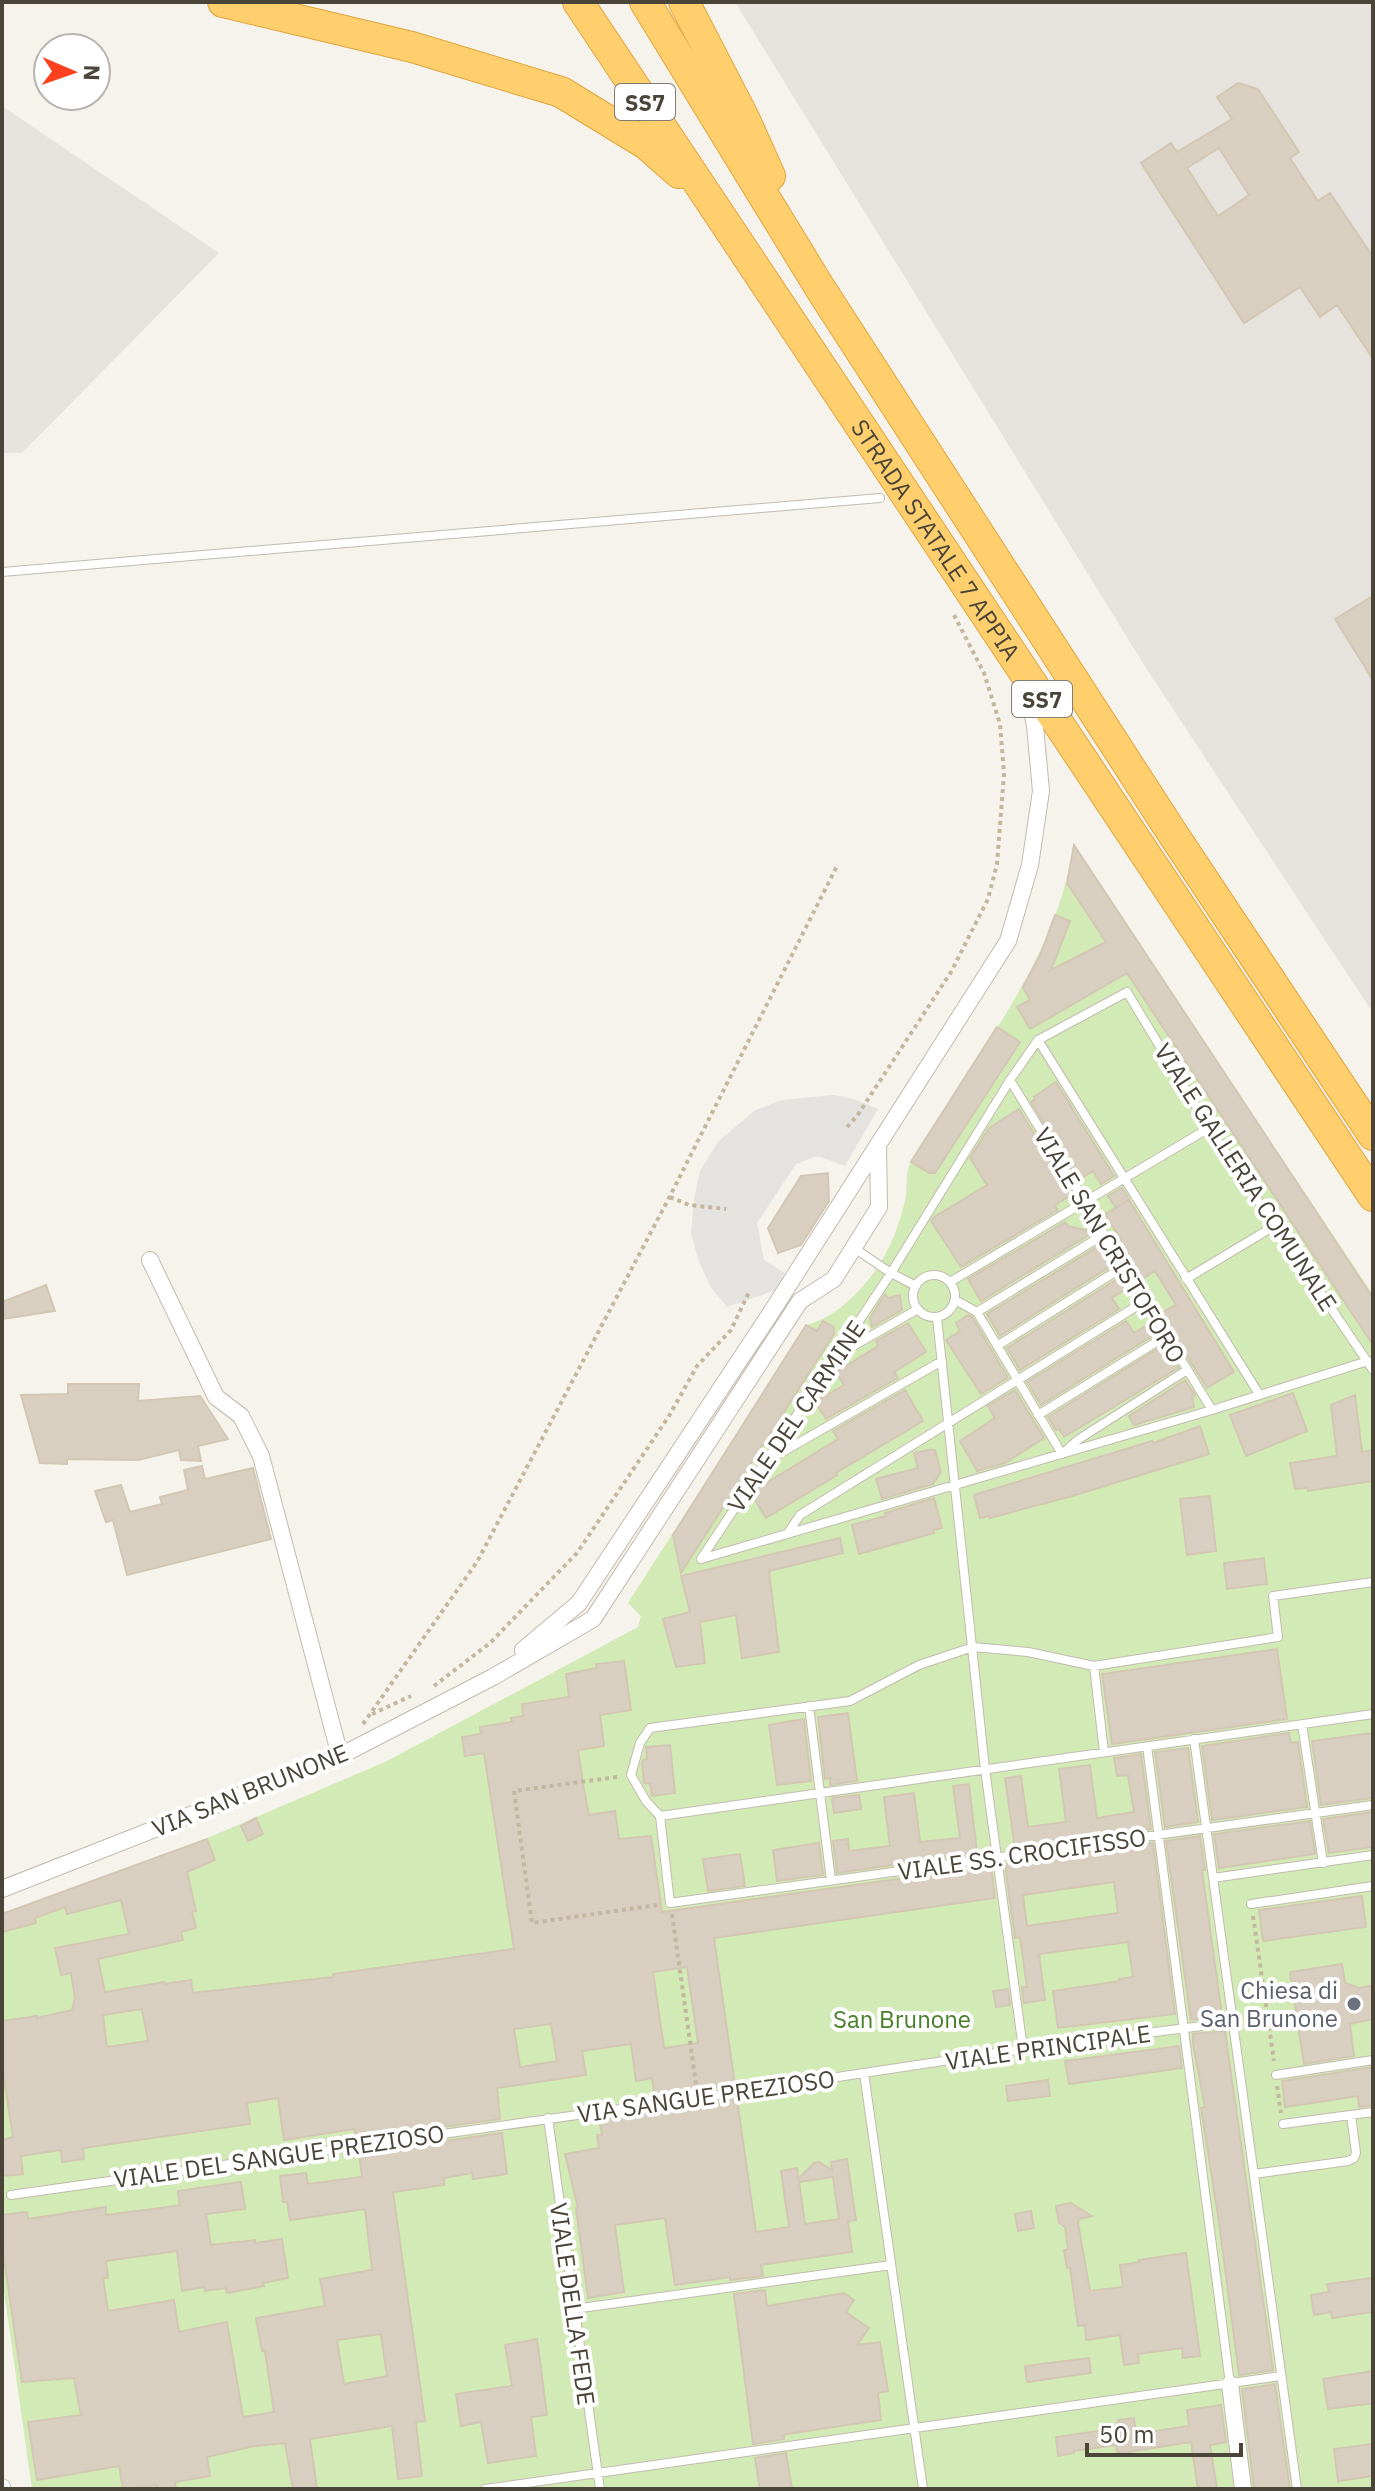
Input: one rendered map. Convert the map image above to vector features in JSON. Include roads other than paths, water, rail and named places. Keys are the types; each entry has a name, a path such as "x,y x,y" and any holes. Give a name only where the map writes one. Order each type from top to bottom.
{"highway":[{"path":"223,2 412,47 561,92 646,144 711,202"},
{"name":"STRADA STATALE 7 APPIA","path":"578,2 1373,1196"},
{"name":"STRADA STATALE 7 APPIA","path":"645,2 820,288 1169,828 1373,1135"},
{"path":"684,2 744,118 820,288"}],"street":[{"path":"493,1677 579,1603 878,1147 1008,941 1030,865 1041,791 1035,726 1025,674"},
{"path":"493,1677 593,1619 800,1301 834,1279 879,1207 878,1147"},
{"path":"150,1260 216,1397 241,1416 261,1456 340,1756"},
{"name":"VIA SAN BRUNONE","path":"2,1889 340,1756 493,1677"},
{"path":"1230,2384 1243,2489"}],"lane":[{"path":"2,572 880,498"},
{"name":"VIALE GALLERIA COMUNALE","path":"1038,1040 1127,992 1209,1128 1373,1370"},
{"path":"1038,1040 1259,1394"},
{"name":"VIALE DEL CARMINE","path":"788,1533 701,1559 891,1273 1038,1040"},
{"name":"VIALE SAN CRISTOFORO","path":"1010,1080 1212,1410"},
{"path":"950,1282 1209,1128"},
{"path":"1186,1279 1276,1225"},
{"path":"977,1312 1103,1235"},
{"path":"854,1248 916,1286"},
{"path":"997,1346 1123,1267"},
{"path":"932,1275 950,1282 954,1287 955,1300 949,1312 937,1318 926,1316 918,1309 913,1298 920,1281 932,1275"},
{"path":"955,1300 977,1312 1062,1454"},
{"path":"788,1533 800,1515 1145,1301"},
{"path":"838,1354 918,1309"},
{"path":"937,1318 985,1769 1023,2049"},
{"path":"1038,1415 1166,1336"},
{"path":"764,1463 942,1361"},
{"path":"788,1533 1212,1410 1368,1361"},
{"path":"1062,1454 1079,1439 1187,1370"},
{"path":"1373,1582 1273,1596 1278,1637 1094,1666 1028,1652 973,1647 919,1665 850,1701 650,1728 640,1743 631,1775 646,1801 660,1816 1373,1714"},
{"path":"1094,1666 1104,1752"},
{"path":"809,1706 831,1880"},
{"path":"1302,1724 1323,1863"},
{"path":"1194,1739 1297,2489"},
{"path":"1147,1746 1230,2384"},
{"name":"VIALE SS. CROCIFISSO","path":"660,1816 670,1903 1373,1805"},
{"path":"1213,1878 1373,1855"},
{"path":"1251,1904 1373,1886"},
{"name":"VIALE PRINCIPALE","path":"864,2073 1233,2022"},
{"path":"1276,2075 1373,2060"},
{"path":"864,2073 923,2489"},
{"name":"VIA SANGUE PREZIOSO","path":"548,2118 864,2073"},
{"path":"1283,2124 1373,2112"},
{"path":"1254,2174 1354,2158 1351,2115"},
{"name":"VIALE DEL SANGUE PREZIOSO","path":"11,2195 548,2118"},
{"name":"VIALE DELLA FEDE","path":"548,2118 600,2489"},
{"path":"574,2309 891,2265"},
{"path":"485,2489 1281,2376"}],"place":[{"name":"Chiesa di San Brunone","path":"1354,2004"}],"park label":[{"name":"San Brunone","path":"902,2019"}]}
